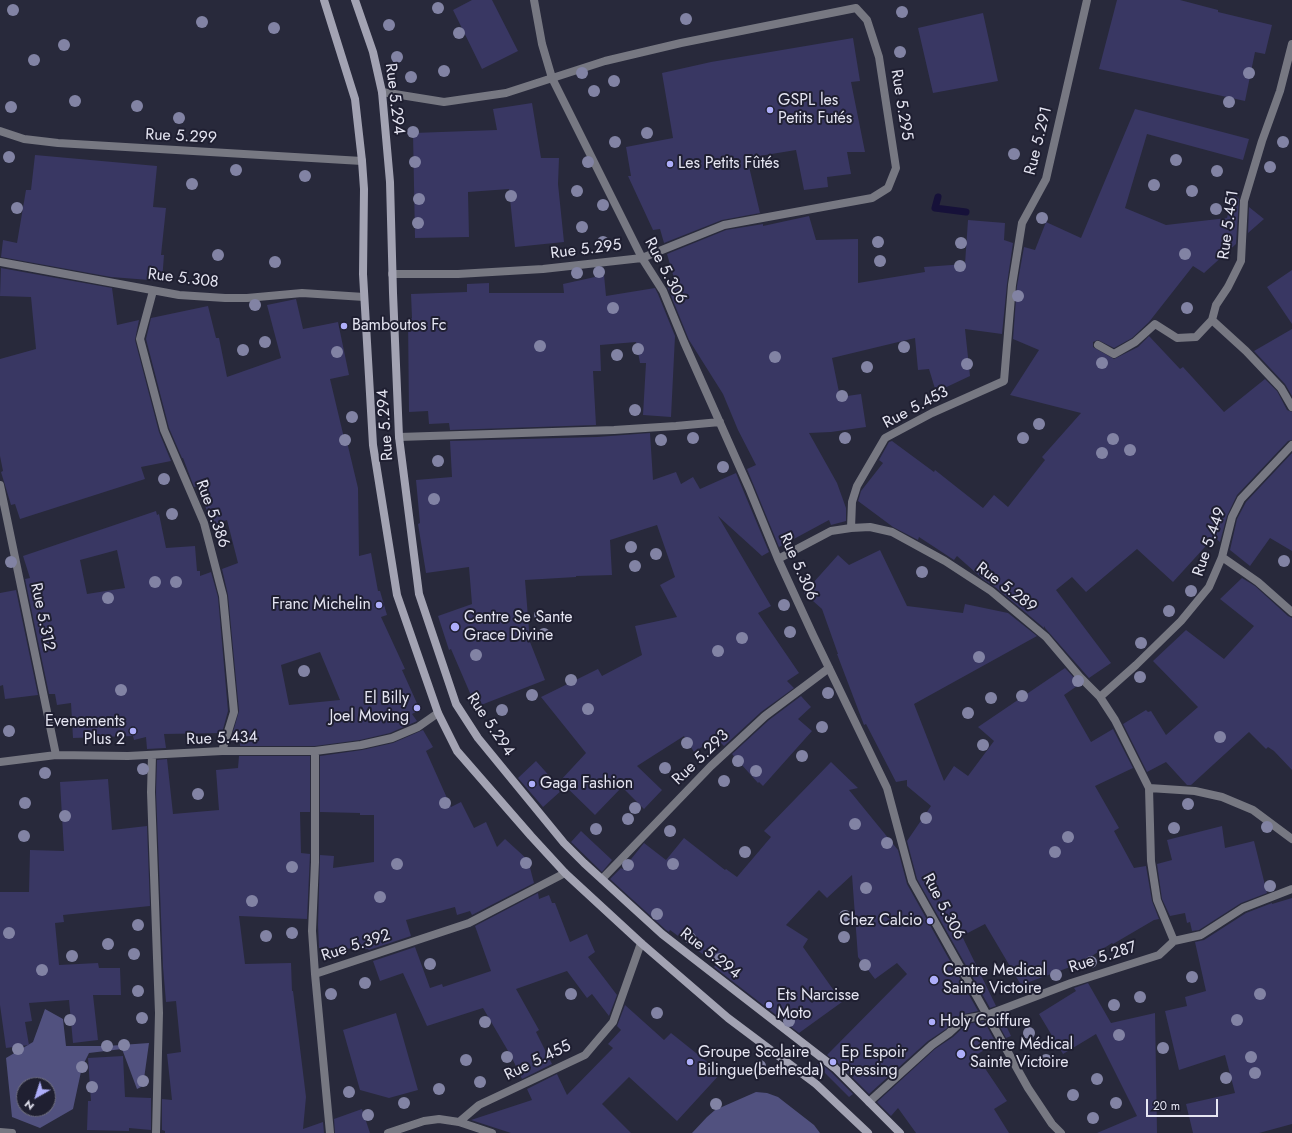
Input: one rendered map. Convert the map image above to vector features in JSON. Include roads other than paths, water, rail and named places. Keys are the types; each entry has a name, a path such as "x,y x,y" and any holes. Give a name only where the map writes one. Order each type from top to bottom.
{"main road":[{"name":"Rue 5.294","path":"324,0 355,99 362,161 364,189 363,274 373,445 397,595 438,713 457,751 565,873 641,944 728,1018 816,1084 868,1133"},
{"name":"Rue 5.294","path":"355,0 374,52 382,92 390,182 392,274 399,437 419,594 456,704 478,738 564,843 662,934 835,1068 900,1133"}],"street":[{"name":"Rue 5.306","path":"534,0 542,44 552,78 642,258 663,292 778,559 887,788 912,881 1028,1088 1052,1124 1061,1133"},
{"name":"Rue 5.291","path":"1004,381 1012,285 1022,223 1046,179 1087,0"},
{"name":"Rue 5.295","path":"382,92 444,102 506,94 605,61 681,43 856,8 868,20 880,57 896,168 888,188 872,198 724,225 642,258 543,269 458,274 392,274"},
{"name":"Rue 5.451","path":"1098,345 1114,354 1134,342 1155,324 1177,338 1196,337 1212,320 1216,305 1228,287 1241,261 1244,201 1262,141 1280,91 1292,44"},
{"name":"Rue 5.299","path":"0,131 24,139 58,143 362,161"},
{"name":"Rue 5.308","path":"0,262 179,295 247,298 302,293 364,297"},
{"name":"Rue 5.386","path":"153,291 140,339 164,430 204,523 223,596 234,712 222,751"},
{"path":"1212,320 1246,351 1281,388 1292,407"},
{"name":"Rue 5.453","path":"850,528 852,502 857,486 885,438 932,413 1004,381"},
{"path":"399,437 614,430 720,422"},
{"name":"Rue 5.449","path":"1100,697 1136,665 1181,621 1209,588 1222,557 1232,517 1241,499 1292,445"},
{"name":"Rue 5.312","path":"0,485 56,755"},
{"name":"Rue 5.289","path":"778,559 831,531 870,527 892,532 946,561 991,591 1046,637 1080,677 1100,697 1115,720 1149,788 1151,861 1156,892 1174,941"},
{"path":"1222,557 1258,582 1292,612"},
{"name":"Rue 5.293","path":"602,879 711,766 765,716 829,668"},
{"name":"Rue 5.434","path":"0,762 56,755 152,755 222,751 316,751 361,745 392,738 418,726 438,713"},
{"name":"Rue 5.392","path":"316,751 315,862 312,931 315,974 469,923 565,873"},
{"path":"152,755 151,792 159,1013 156,1133"},
{"path":"1149,788 1196,791 1222,797 1252,810 1292,840"},
{"path":"1174,941 1201,936 1243,908 1292,889"},
{"name":"Rue 5.287","path":"869,1102 932,1045 949,1033 964,1019 987,1015 1071,983 1159,955 1174,941"},
{"name":"Rue 5.455","path":"459,1122 479,1105 585,1054 613,1022 641,944"},
{"path":"315,974 330,1133"},
{"path":"388,1133 424,1121 439,1119 459,1122 492,1133"},
{"path":"0,1132 12,1133"}],"waterway":[{"path":"938,197 935,208 966,212"}],"place":[{"name":"GSPL les Petits Futés","path":"770,110"},
{"name":"Les Petits Fûtés","path":"670,164"},
{"name":"Bamboutos Fc","path":"344,326"},
{"name":"Franc Michelin","path":"379,605"},
{"name":"Centre Se Sante Grace Divine","path":"455,627"},
{"name":"El Billy Joel Moving","path":"417,708"},
{"name":"Evenements Plus 2","path":"133,731"},
{"name":"Gaga Fashion","path":"532,784"},
{"name":"Chez Calcio","path":"930,921"},
{"name":"Centre Medical Sainte Victoire","path":"934,980"},
{"name":"Ets Narcisse Moto","path":"769,1005"},
{"name":"Holy Coiffure","path":"932,1022"},
{"name":"Centre Médical Sainte Victoire","path":"961,1054"},
{"name":"Groupe Scolaire Bilingue(bethesda)","path":"690,1062"},
{"name":"Ep Espoir Pressing","path":"833,1062"}]}
